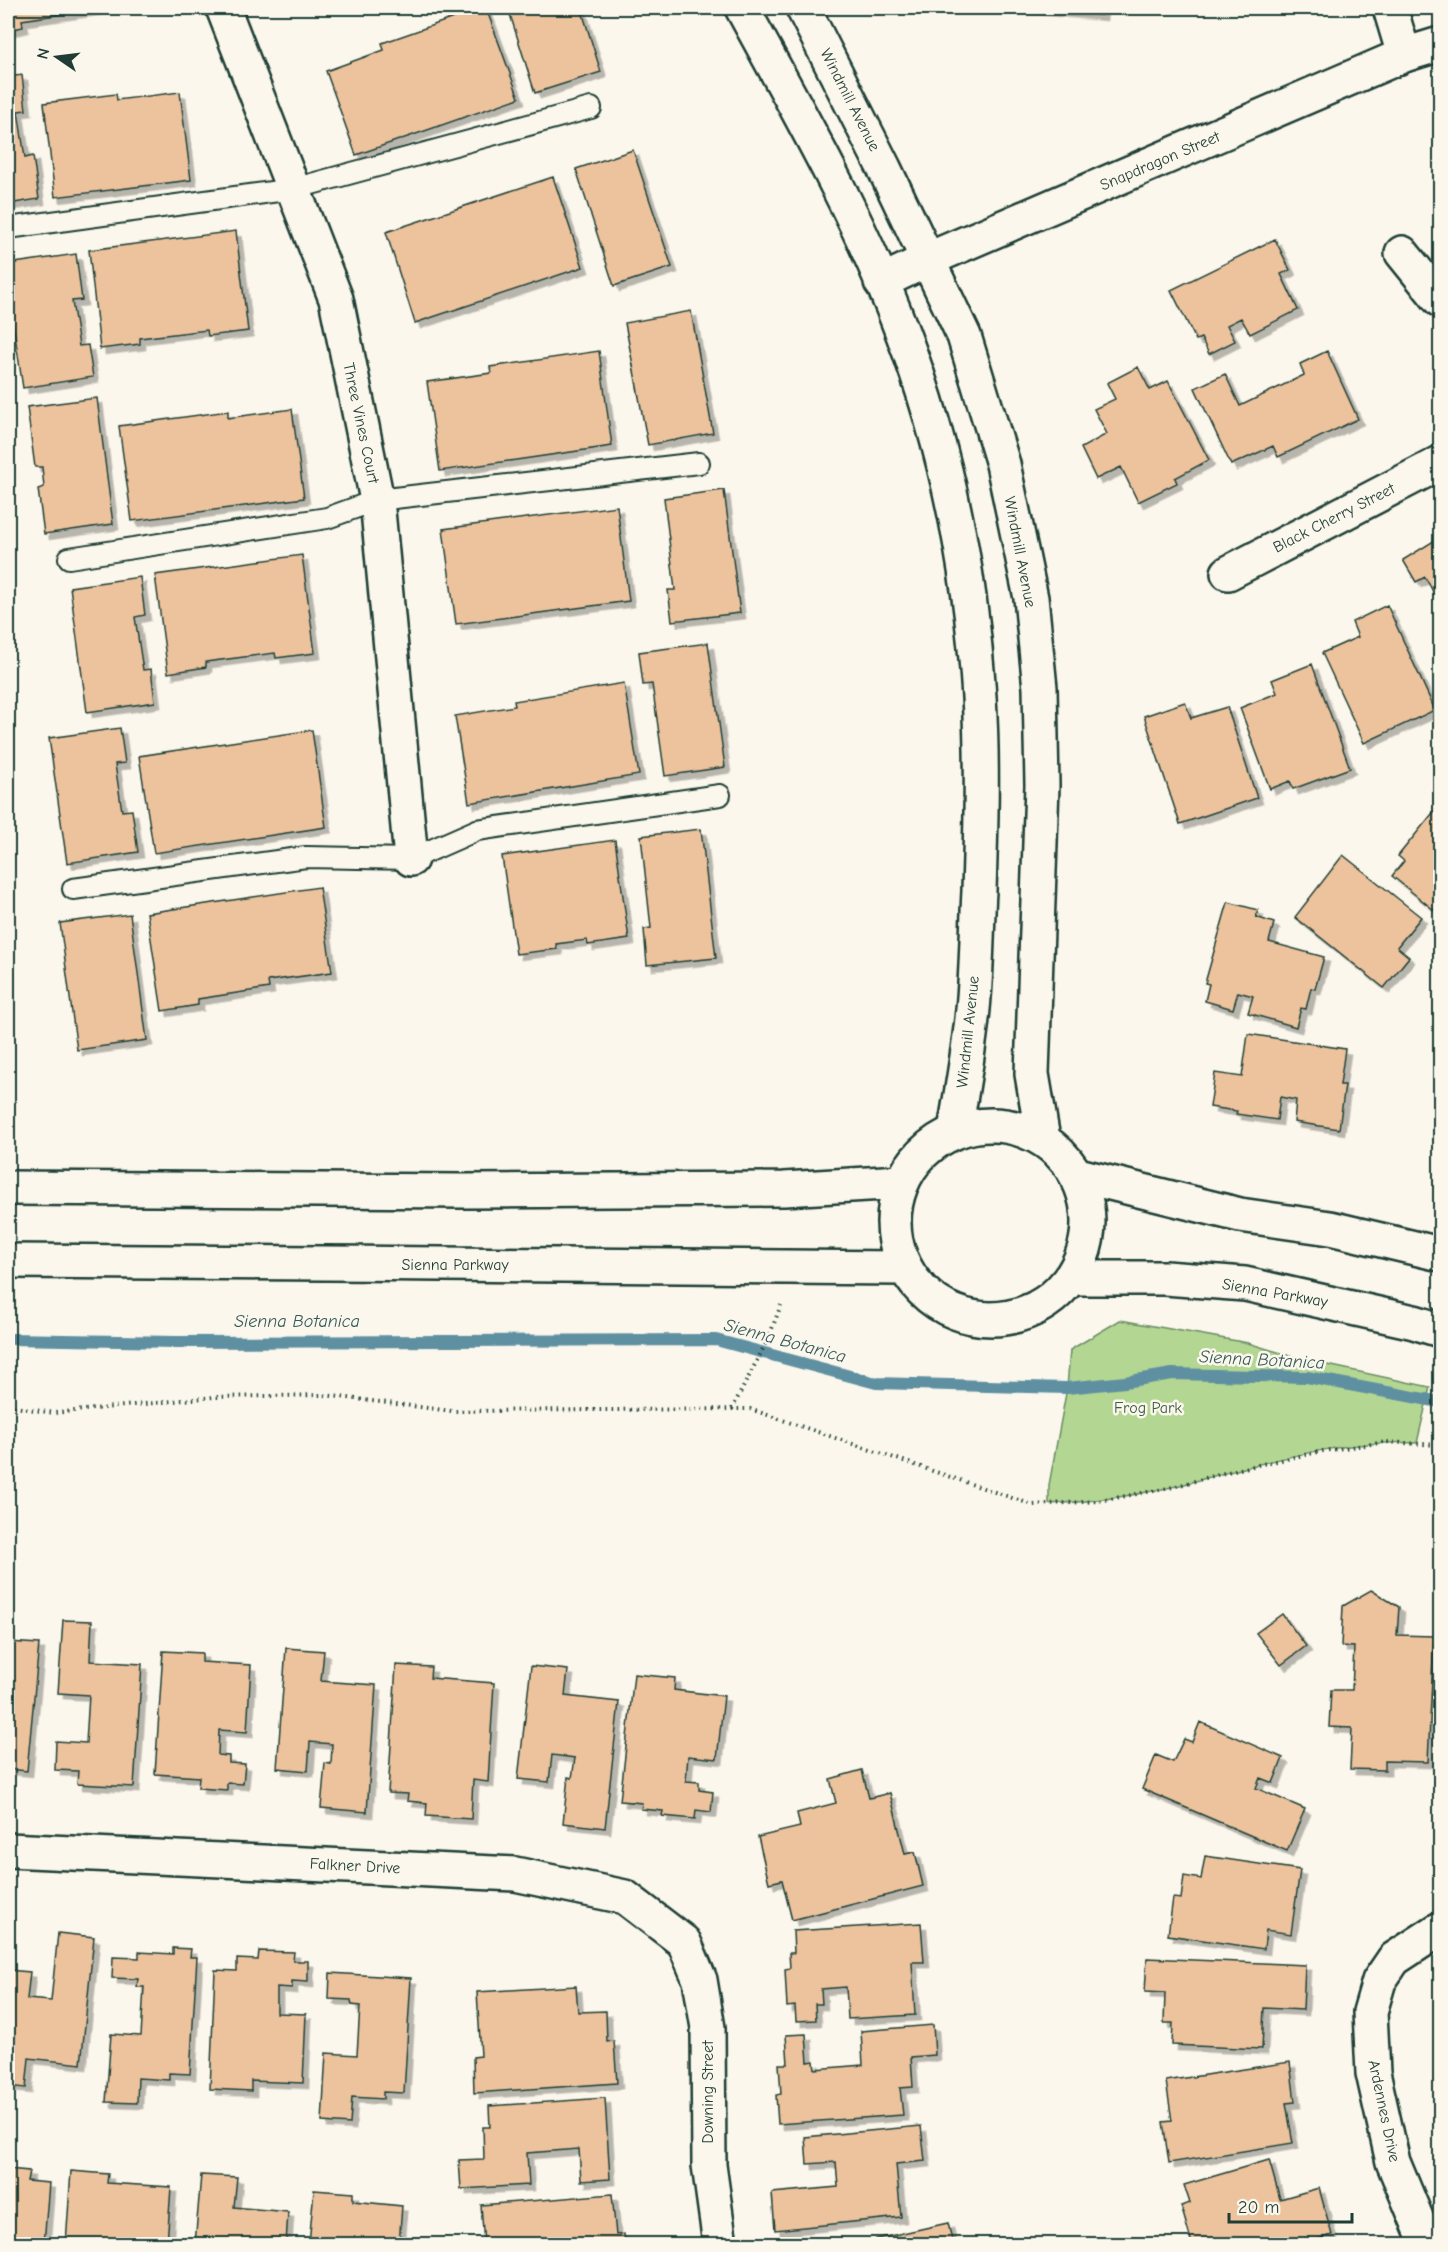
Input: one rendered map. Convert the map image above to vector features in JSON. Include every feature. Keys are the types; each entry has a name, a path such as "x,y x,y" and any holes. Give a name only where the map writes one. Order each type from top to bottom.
{"street":[{"name":"Three Vines Court","path":"223,8 336,299 377,500 411,859"},
{"name":"Windmill Avenue","path":"742,8 833,175 901,329 930,413 953,505 968,596 979,697 981,838 974,997 955,1131"},
{"name":"Windmill Avenue","path":"802,8 929,259 964,336 1003,464 1031,598 1040,688 1042,785 1032,1074 1043,1139"},
{"path":"1390,8 1404,55"},
{"name":"Snapdragon Street","path":"881,282 929,259 1404,55 1440,44"},
{"path":"1402,254 1440,300"},
{"name":"Black Cherry Street","path":"1228,573 1440,463"},
{"path":"982,1125 1000,1125 1023,1128 1043,1139 1064,1157 1078,1175 1088,1214 1084,1247 1070,1278 1049,1299 1023,1313 994,1319 964,1316 937,1303 902,1268 894,1226 901,1182 931,1145 955,1131 982,1125"},
{"path":"1078,1175 1240,1215 1330,1228 1440,1254"},
{"path":"8,1188 463,1191 772,1190 901,1182"},
{"name":"Sienna Parkway","path":"8,1261 902,1268"},
{"name":"Sienna Parkway","path":"1070,1278 1164,1278 1245,1284 1414,1322 1440,1330"},
{"name":"Falkner Drive","path":"8,1850 515,1874 625,1897 684,1942"},
{"name":"Ardennes Drive","path":"1427,2244 1393,2162 1373,2073 1370,2012 1379,1981 1394,1959 1440,1929"},
{"name":"Downing Street","path":"684,1942 700,1980 708,2028 709,2165 720,2244"}],"lane":[{"path":"8,228 293,189 591,108"},
{"path":"69,558 327,518 377,500 699,463"},
{"path":"73,889 306,857 411,859 477,830 720,795"}],"path":[{"path":"732,1409 768,1339 783,1299"},
{"path":"8,1406 54,1413 214,1397 325,1395 452,1411 750,1409 1033,1505 1099,1501 1168,1488 1323,1450 1386,1442 1440,1445"}],"green space":[{"name":"Frog Park","path":"1120,1320 1248,1343 1304,1360 1430,1387 1417,1443 1348,1446 1278,1459 1152,1491 1108,1499 1049,1504 1049,1485 1067,1388 1070,1350"}],"building":[{"path":"8,8 105,8 22,20 23,27 8,30"},
{"path":"486,8 519,98 356,155 326,71 384,50 382,43"},
{"path":"508,8 581,8 601,72 535,93"},
{"path":"1021,8 1102,8 1101,15"},
{"path":"22,75 26,110 18,111 25,158 33,156 39,199 8,204 8,77"},
{"path":"180,92 191,180 55,197 44,103 116,94 117,100"},
{"path":"633,150 672,267 614,286 576,169"},
{"path":"553,177 583,267 415,323 386,232"},
{"path":"236,231 248,331 208,336 207,330 140,338 140,344 100,349 89,250"},
{"path":"1275,239 1290,270 1281,274 1298,310 1250,334 1241,318 1227,325 1235,341 1209,354 1201,338 1196,340 1171,290"},
{"path":"76,254 82,300 72,301 79,346 88,345 93,377 23,388 8,289 8,264"},
{"path":"691,311 713,433 648,445 625,323"},
{"path":"599,351 612,446 440,471 427,382 491,373 490,367"},
{"path":"1327,351 1358,419 1278,457 1273,446 1231,465 1195,388 1225,374 1240,406 1304,375 1300,364"},
{"path":"1138,367 1150,390 1168,381 1209,460 1175,478 1177,483 1138,502 1121,467 1096,479 1081,448 1107,434 1094,409 1115,399 1107,383"},
{"path":"97,398 113,524 44,534 38,489 44,487 42,467 35,467 27,407"},
{"path":"292,409 304,498 132,521 119,426 228,411 228,418"},
{"path":"724,490 740,613 672,621 668,590 675,590 664,498"},
{"path":"617,506 629,601 456,624 443,529"},
{"path":"1440,537 1440,604 1425,577 1416,582 1403,560"},
{"path":"302,555 315,653 276,658 275,653 206,662 206,667 168,673 155,575"},
{"path":"140,577 145,615 135,617 143,670 151,669 155,702 87,712 70,587"},
{"path":"1387,605 1435,710 1364,743 1322,653 1358,637 1352,622"},
{"path":"708,643 725,767 665,776 652,684 643,685 639,652"},
{"path":"1312,664 1350,768 1293,789 1290,781 1270,789 1240,708 1277,693 1272,680"},
{"path":"624,683 639,775 469,803 455,716 515,706 514,701"},
{"path":"1185,702 1191,718 1227,707 1257,798 1180,824 1144,716"},
{"path":"120,728 125,763 115,764 122,811 132,810 138,852 67,863 49,738"},
{"path":"312,730 326,827 154,853 139,756"},
{"path":"1436,809 1440,813 1440,915 1392,876 1404,861 1398,856"},
{"path":"701,829 716,958 647,965 644,929 651,928 641,836"},
{"path":"615,840 629,939 588,945 587,940 556,944 557,949 516,954 502,856"},
{"path":"1343,855 1421,917 1397,947 1409,957 1384,988 1295,917"},
{"path":"319,887 332,972 268,981 269,988 198,999 198,1005 162,1011 147,913"},
{"path":"1228,902 1258,910 1256,917 1274,923 1269,942 1324,957 1315,989 1311,988 1306,1009 1301,1008 1296,1027 1248,1013 1253,996 1238,992 1233,1009 1205,1001 1209,984 1205,983"},
{"path":"130,914 147,1040 77,1050 60,923"},
{"path":"1248,1034 1345,1049 1340,1085 1345,1085 1339,1129 1294,1122 1296,1100 1280,1097 1277,1120 1236,1114 1237,1111 1210,1107 1215,1073 1242,1077"},
{"path":"1371,1590 1399,1607 1397,1635 1434,1636 1428,1762 1385,1761 1385,1770 1350,1769 1352,1728 1329,1727 1331,1690 1352,1690 1354,1647 1341,1646 1343,1606"},
{"path":"1282,1614 1306,1646 1281,1665 1256,1633"},
{"path":"63,1620 92,1621 90,1661 142,1664 134,1787 77,1784 78,1771 55,1770 56,1741 86,1743 89,1695 58,1693"},
{"path":"8,1642 39,1644 27,1771 8,1769"},
{"path":"286,1648 324,1651 321,1681 376,1685 367,1812 321,1808 325,1763 331,1764 332,1744 310,1742 308,1771 277,1768"},
{"path":"163,1651 202,1653 202,1662 251,1665 247,1732 219,1730 218,1755 229,1756 229,1763 245,1764 243,1784 227,1783 227,1790 198,1788 199,1777 155,1774"},
{"path":"396,1665 431,1667 430,1678 494,1683 488,1782 473,1780 471,1819 426,1816 427,1803 407,1801 408,1794 388,1793"},
{"path":"531,1666 568,1670 565,1696 619,1702 605,1828 563,1823 568,1777 572,1778 575,1758 552,1755 549,1782 518,1779"},
{"path":"634,1674 675,1678 674,1690 724,1696 717,1759 688,1756 686,1781 699,1782 699,1790 713,1792 711,1812 696,1810 695,1819 662,1816 663,1811 641,1809 642,1803 620,1801"},
{"path":"1200,1722 1283,1758 1273,1783 1260,1778 1256,1788 1305,1809 1287,1851 1142,1789 1156,1755 1173,1762 1184,1739 1192,1742"},
{"path":"862,1770 869,1798 890,1793 905,1854 915,1852 923,1886 792,1920 782,1880 769,1883 758,1837 800,1827 797,1813 836,1803 830,1779"},
{"path":"1205,1856 1300,1870 1291,1934 1266,1930 1264,1949 1168,1935 1173,1898 1181,1899 1184,1876 1201,1879"},
{"path":"921,1923 924,1962 912,1962 915,2015 848,2019 846,1987 821,1989 822,2004 815,2004 816,2020 796,2021 795,2006 787,2007 785,1969 790,1968 789,1953 794,1953 793,1931"},
{"path":"58,1933 94,1937 81,2064 29,2058 26,2088 8,2086 8,1970 30,1972 27,1999 51,2001"},
{"path":"173,1948 191,1949 190,1957 197,1957 190,2074 169,2073 169,2080 138,2078 137,2103 106,2102 111,2034 141,2036 144,1987 137,1987 138,1979 112,1978 113,1957 139,1958 139,1952 173,1954"},
{"path":"259,1951 294,1952 293,1961 308,1961 308,1982 292,1981 292,1988 277,1987 277,2013 306,2014 303,2083 251,2081 251,2091 210,2089 215,1970 237,1971 237,1959 258,1960"},
{"path":"1147,1958 1305,1965 1303,2010 1264,2008 1262,2049 1172,2045 1173,2023 1164,2023 1165,1993 1145,1992"},
{"path":"330,1973 411,1978 404,2093 383,2092 383,2099 352,2097 350,2124 322,2122 326,2053 357,2055 360,2006 352,2005 351,2000 329,1999"},
{"path":"576,1986 578,2012 606,2011 607,2042 614,2041 617,2083 474,2093 473,2057 481,2056 477,1992"},
{"path":"933,2025 935,2055 911,2057 913,2087 900,2088 903,2115 778,2124 776,2095 781,2094 779,2064 788,2064 786,2035 806,2034 808,2062 814,2061 815,2069 863,2065 861,2031"},
{"path":"1290,2062 1295,2102 1286,2103 1293,2143 1169,2163 1163,2122 1172,2121 1166,2081"},
{"path":"605,2098 610,2179 581,2181 579,2149 527,2153 529,2185 461,2189 459,2160 484,2159 483,2127 490,2127 489,2106"},
{"path":"921,2126 925,2161 896,2164 901,2217 775,2230 772,2193 838,2187 836,2162 807,2164 805,2137"},
{"path":"1269,2160 1280,2199 1319,2188 1332,2235 1300,2244 1192,2244 1181,2206 1190,2203 1184,2185"},
{"path":"8,2169 29,2171 27,2181 49,2183 44,2244 8,2244"},
{"path":"71,2171 108,2174 107,2183 171,2187 167,2244 66,2244"},
{"path":"201,2175 237,2177 234,2207 288,2212 286,2244 195,2244"},
{"path":"314,2190 353,2193 353,2201 402,2206 399,2244 309,2244"},
{"path":"612,2194 616,2235 624,2234 625,2244 484,2244 481,2205"},
{"path":"948,2223 953,2244 878,2244 876,2239"}],"waterway":[{"name":"Sienna Botanica","path":"8,1339 175,1342 716,1340 876,1383 1067,1388 1172,1374 1307,1377 1440,1402"}]}
